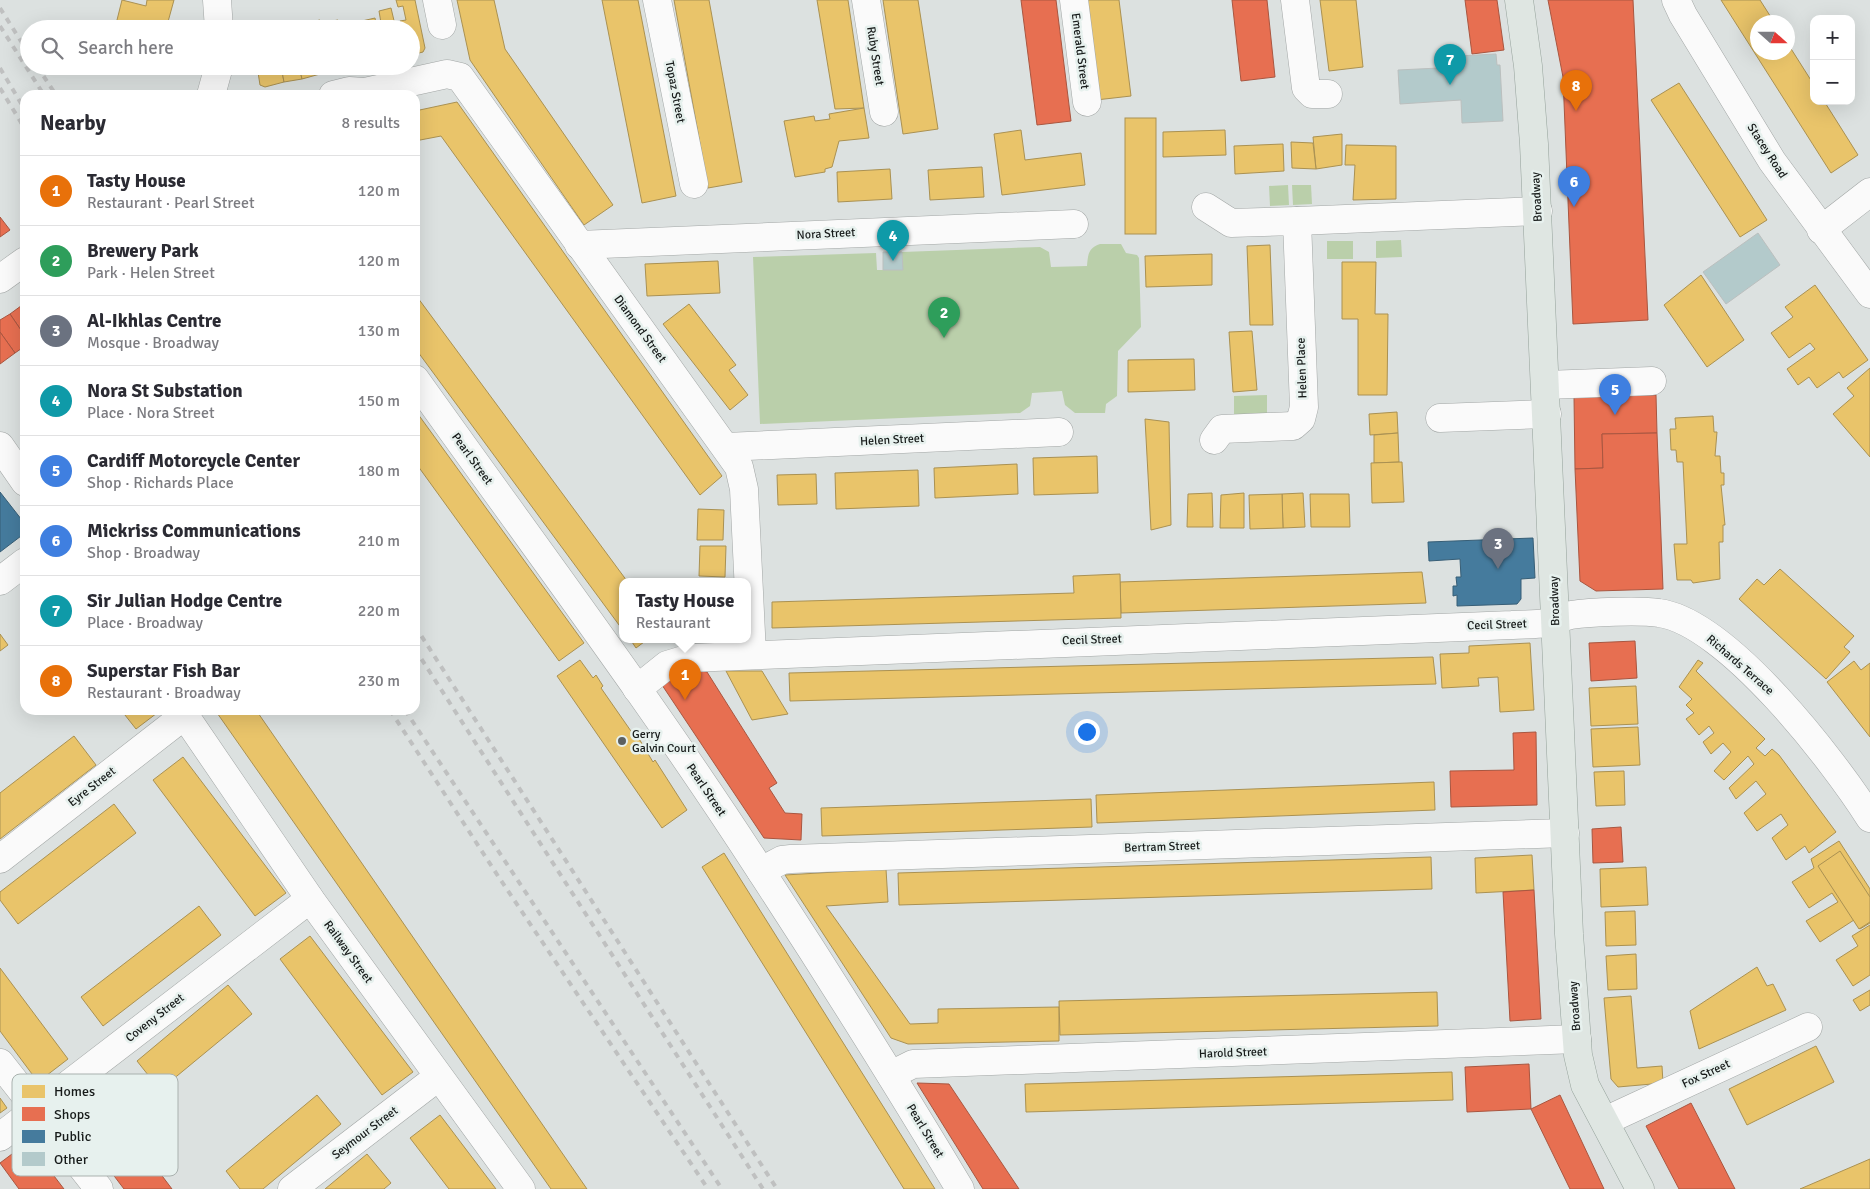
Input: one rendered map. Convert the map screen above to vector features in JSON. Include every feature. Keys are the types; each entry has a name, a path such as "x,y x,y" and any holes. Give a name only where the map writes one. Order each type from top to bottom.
{"main road":[{"name":"Broadway","path":"1519,0 1528,66 1538,211 1565,833 1577,1039 1586,1085 1640,1189"}],"street":[{"path":"217,0 218,20"},
{"name":"Topaz Street","path":"657,0 694,184"},
{"name":"Ruby Street","path":"866,0 884,112"},
{"name":"Emerald Street","path":"1074,0 1087,102"},
{"path":"1295,0 1306,88 1312,94 1328,94"},
{"name":"Stacey Road","path":"1676,0 1683,15 1772,161 1870,294"},
{"name":"Diamond Street","path":"374,90 447,74 460,78 726,448 743,476 748,578"},
{"path":"212,90 216,75"},
{"path":"1821,230 1870,192"},
{"path":"1206,207 1231,222 1538,211"},
{"name":"Helen Place","path":"1214,440 1222,429 1292,426 1301,419 1304,407 1297,221"},
{"name":"Nora Street","path":"579,245 1074,224"},
{"path":"0,279 20,265"},
{"path":"1546,385 1652,381"},
{"name":"Pearl Street","path":"420,386 637,688 762,871 891,1075 960,1189"},
{"path":"1440,418 1547,414"},
{"name":"Helen Street","path":"726,448 1059,432"},
{"path":"0,446 20,475"},
{"path":"0,581 20,566"},
{"name":"Richards Terrace","path":"1556,620 1572,615 1650,612 1670,615 1697,629 1720,645 1774,694 1868,810"},
{"name":"Cecil Street","path":"637,688 667,665 680,660 752,654 1512,625 1544,623 1556,620"},
{"name":"Diamond Street","path":"751,636 752,654"},
{"name":"Eyre Street","path":"0,859 180,715"},
{"name":"Railway Street","path":"184,715 310,898 521,1189"},
{"name":"Bertram Street","path":"762,871 782,860 791,859 1565,833"},
{"name":"Coveny Street","path":"82,1074 310,898"},
{"name":"Fox Street","path":"1605,1121 1808,1027"},
{"name":"Harold Street","path":"891,1075 913,1064 1577,1039"},
{"path":"0,1064 12,1079"},
{"name":"Seymour Street","path":"292,1189 438,1077"},
{"name":"Coveny Street","path":"0,1137 12,1128"},
{"path":"89,1176 99,1189"}],"green space":[{"path":"1288,185 1289,205 1270,206 1269,186"},
{"path":"1292,185 1311,185 1312,204 1293,205"},
{"path":"1401,240 1402,257 1376,258 1376,241"},
{"path":"1327,241 1353,241 1353,259 1327,259"},
{"path":"1100,244 1121,244 1126,253 1137,255 1139,258 1141,327 1118,351 1117,396 1106,404 1105,413 1075,413 1065,405 1062,391 1032,393 1030,406 1020,413 760,424 753,257 876,253 877,270 902,270 902,252 1040,247 1049,252 1051,267 1087,266 1088,255 1093,248"},
{"path":"1267,395 1267,414 1234,416 1234,396"}],"building: Homes":[{"path":"122,0 146,6 147,0 174,0 168,20 117,20"},
{"path":"396,0 415,0 419,20 406,20 403,6 398,7"},
{"path":"457,0 494,0 505,49 613,205 584,225 470,60"},
{"path":"602,0 638,0 676,196 642,203"},
{"path":"674,0 709,0 742,182 708,188"},
{"path":"817,0 848,0 864,108 835,109"},
{"path":"883,0 918,0 938,129 903,134"},
{"path":"1086,0 1119,0 1131,96 1096,100"},
{"path":"1320,0 1356,0 1363,67 1329,71"},
{"path":"1721,0 1760,0 1770,15 1750,15 1750,46"},
{"path":"391,8 394,20 380,20 379,11"},
{"path":"420,24 425,48 423,52 420,53"},
{"path":"1795,55 1810,79 1810,105 1827,105 1858,155 1831,173 1759,60 1795,60"},
{"path":"258,75 283,75 284,82 265,87 260,85"},
{"path":"283,75 301,75 302,79 284,82"},
{"path":"301,75 316,75 302,79"},
{"path":"1679,83 1767,220 1740,237 1651,100"},
{"path":"457,102 722,476 700,495 441,136 420,140 420,110"},
{"path":"864,108 869,138 839,141 832,167 825,169 825,172 795,177 784,121 814,116 815,121 830,119 829,114"},
{"path":"1125,118 1156,118 1156,234 1125,234"},
{"path":"1021,130 1025,160 1081,153 1085,185 1002,195 994,134"},
{"path":"1225,130 1226,155 1163,157 1163,132"},
{"path":"1342,134 1342,165 1316,169 1313,137"},
{"path":"1291,142 1313,143 1316,169 1292,168"},
{"path":"1283,144 1284,171 1235,174 1234,146"},
{"path":"1346,145 1396,146 1396,199 1353,200 1355,165 1345,165"},
{"path":"982,167 984,197 930,200 928,170"},
{"path":"890,169 892,199 838,202 837,172"},
{"path":"1270,245 1273,325 1250,325 1247,246"},
{"path":"1212,254 1212,285 1146,287 1145,256"},
{"path":"718,261 720,293 647,296 645,264"},
{"path":"1342,262 1376,262 1375,314 1388,314 1387,395 1358,395 1358,319 1342,319"},
{"path":"1701,275 1744,340 1707,367 1664,305"},
{"path":"1815,285 1868,360 1843,378 1839,372 1817,388 1809,377 1798,385 1787,369 1815,349 1810,343 1789,358 1771,333 1793,317 1785,307"},
{"path":"420,301 625,578 619,578 619,625 420,355"},
{"path":"689,304 736,365 729,370 748,395 730,410 663,324"},
{"path":"1252,331 1257,390 1233,392 1229,332"},
{"path":"1194,359 1195,390 1128,392 1128,360"},
{"path":"1870,368 1870,457 1833,414 1854,396 1847,388"},
{"path":"1397,412 1398,433 1370,435 1369,414"},
{"path":"1713,416 1714,432 1717,432 1715,456 1720,456 1721,473 1724,473 1724,485 1721,485 1725,525 1723,525 1723,542 1719,542 1720,579 1693,583 1691,580 1677,580 1674,544 1687,544 1683,462 1677,462 1676,450 1671,450 1670,429 1676,429 1675,418"},
{"path":"420,417 584,643 559,661 420,469"},
{"path":"1145,419 1169,422 1171,525 1151,530"},
{"path":"1398,433 1399,462 1374,463 1374,435"},
{"path":"1097,456 1098,493 1034,495 1033,458"},
{"path":"1402,462 1404,502 1372,503 1371,463"},
{"path":"1017,464 1018,494 935,498 934,468"},
{"path":"918,470 919,506 836,509 835,473"},
{"path":"816,474 817,504 778,505 777,475"},
{"path":"1212,493 1213,527 1187,527 1188,494"},
{"path":"1244,493 1244,528 1220,528 1221,495"},
{"path":"1303,493 1305,527 1283,528 1282,494"},
{"path":"1282,494 1283,528 1250,529 1249,495"},
{"path":"1310,494 1349,494 1350,527 1311,527"},
{"path":"698,509 724,510 723,540 697,540"},
{"path":"700,546 726,546 725,577 699,576"},
{"path":"1780,569 1854,636 1844,647 1850,652 1826,679 1739,599 1757,579 1764,585"},
{"path":"1422,572 1426,603 1121,613 1120,582"},
{"path":"1120,574 1121,618 772,628 772,602 1074,593 1073,576"},
{"path":"0,634 8,645 0,651"},
{"path":"633,643 643,643 636,648"},
{"path":"1530,643 1534,710 1500,712 1498,677 1478,678 1479,686 1442,688 1440,654 1469,653 1469,646"},
{"path":"1433,657 1436,684 790,701 789,673"},
{"name":"Gerry Galvin Court","path":"580,660 593,678 596,675 603,686 601,688 633,734 635,732 653,762 655,760 687,810 662,828 557,676"},
{"path":"1698,660 1703,663 1696,671 1765,739 1756,748 1765,756 1772,749 1779,755 1836,832 1809,853 1805,846 1786,860 1772,838 1788,825 1781,814 1757,831 1744,813 1766,794 1756,781 1736,799 1729,788 1754,764 1748,756 1724,780 1714,771 1731,752 1723,743 1711,754 1703,742 1714,733 1709,726 1699,735 1686,719 1694,713 1686,705 1692,699 1679,687"},
{"path":"1854,661 1861,670 1870,663 1870,737 1827,682"},
{"path":"726,671 762,671 788,714 752,720"},
{"path":"1636,686 1638,724 1591,726 1589,688"},
{"path":"125,715 154,715 136,729"},
{"path":"219,715 259,715 587,1189 551,1189"},
{"path":"1638,727 1640,765 1593,767 1591,729"},
{"path":"74,736 96,765 0,839 0,793"},
{"path":"183,757 286,893 255,916 153,780"},
{"path":"1624,771 1625,805 1596,806 1594,772"},
{"path":"1434,782 1435,810 1097,823 1096,795"},
{"path":"1091,799 1092,827 822,836 821,808"},
{"path":"114,804 136,833 18,924 0,900 0,892"},
{"path":"1839,841 1870,889 1870,923 1860,929 1854,920 1820,942 1806,921 1838,902 1832,893 1809,908 1792,882 1814,868 1811,859"},
{"path":"1840,851 1870,897 1870,922 1859,929 1818,866"},
{"path":"724,853 935,1189 904,1189 702,867"},
{"path":"1532,855 1534,890 1476,893 1475,858"},
{"path":"1431,857 1432,889 899,905 898,873"},
{"path":"1646,867 1648,905 1601,907 1600,869"},
{"path":"886,869 888,902 826,906 910,1024 938,1023 938,1009 1059,1007 1059,1041 908,1044 891,1038 785,875"},
{"path":"199,906 221,935 103,1026 81,997"},
{"path":"1635,911 1636,945 1606,946 1605,912"},
{"path":"1870,925 1870,975 1853,986 1836,960 1858,946 1852,936"},
{"path":"310,936 413,1072 382,1095 280,959"},
{"path":"1636,954 1637,989 1608,990 1606,956"},
{"path":"1757,967 1767,986 1773,984 1786,1010 1699,1049 1690,1011"},
{"path":"0,968 68,1059 48,1074 32,1074 0,1031"},
{"path":"228,985 252,1014 178,1075 147,1074 137,1061"},
{"path":"1870,990 1870,1005 1860,1011 1853,1000"},
{"path":"1437,992 1438,1026 1060,1035 1059,1001"},
{"path":"1631,996 1637,1068 1662,1066 1663,1083 1618,1087 1611,1079 1604,998"},
{"path":"1816,1046 1834,1082 1747,1125 1729,1089"},
{"path":"1452,1072 1453,1100 1026,1112 1025,1084"},
{"path":"317,1095 341,1124 263,1189 240,1189 226,1171"},
{"path":"0,1098 7,1108 0,1113"},
{"path":"440,1115 496,1189 449,1189 410,1138"},
{"path":"367,1154 391,1183 384,1189 325,1189"},
{"path":"1870,1159 1870,1189 1800,1189"}],"building: Shops":[{"path":"1021,0 1056,0 1071,121 1037,125"},
{"path":"1232,0 1267,0 1275,77 1241,81"},
{"path":"1465,0 1497,0 1504,50 1472,54"},
{"path":"1548,0 1633,0 1648,320 1573,324 1563,77"},
{"path":"0,217 10,230 0,237"},
{"path":"20,307 20,329 10,314"},
{"path":"10,314 20,329 20,350 15,353 0,332 0,320"},
{"path":"0,332 15,353 0,364"},
{"path":"1656,395 1657,433 1602,434 1603,468 1575,469 1574,397"},
{"path":"1657,433 1663,589 1596,591 1580,581 1575,469 1603,468 1602,434"},
{"path":"1635,641 1637,678 1591,681 1589,643"},
{"path":"686,669 707,672 777,783 769,788 785,813 802,814 801,840 764,838 662,685"},
{"path":"1536,732 1537,805 1451,807 1450,771 1514,770 1513,733"},
{"path":"1621,827 1623,862 1593,863 1592,829"},
{"path":"1534,890 1541,1019 1510,1021 1503,892"},
{"path":"1529,1064 1531,1109 1467,1112 1465,1067"},
{"path":"917,1083 949,1084 1019,1189 983,1189"},
{"path":"1560,1095 1604,1189 1570,1189 1531,1109"},
{"path":"1691,1103 1735,1189 1679,1189 1646,1126"},
{"path":"12,1154 12,1176 54,1176 64,1189 19,1189 0,1163"},
{"path":"114,1176 162,1176 172,1189 124,1189"}],"building: Public":[{"path":"0,492 20,518 20,537 0,552"},
{"path":"1533,538 1535,578 1521,579 1521,599 1517,604 1457,606 1457,595 1453,596 1453,586 1457,586 1456,577 1461,577 1460,559 1429,561 1428,542"}],"building: Other":[{"path":"1496,54 1497,65 1500,65 1503,121 1462,123 1461,100 1400,104 1398,70 1459,67 1458,56"},
{"path":"1758,233 1780,265 1726,304 1703,272"},
{"path":"883,252 902,252 903,270 883,270"}],"railway":[{"path":"0,8 20,40"},
{"path":"0,26 20,57"},
{"path":"0,68 20,102"},
{"path":"31,75 41,90"},
{"path":"43,75 53,90"},
{"path":"0,88 20,121"},
{"path":"420,634 777,1189"},
{"path":"420,657 763,1189"},
{"path":"393,715 498,876 708,1189"},
{"path":"408,715 722,1189"}],"place":[{"name":"Sir Julian Hodge Centre","path":"1450,85"},
{"name":"Superstar Fish Bar","path":"1576,111"},
{"name":"Mickriss Communications","path":"1574,207"},
{"name":"Nora St Substation","path":"893,261"},
{"name":"Brewery Park","path":"944,338"},
{"name":"Cardiff Motorcycle Center","path":"1615,415"},
{"name":"Al-Ikhlas Centre","path":"1498,569"},
{"name":"Tasty House","path":"685,700"},
{"name":"Gerry Galvin Court","path":"622,741"}]}
